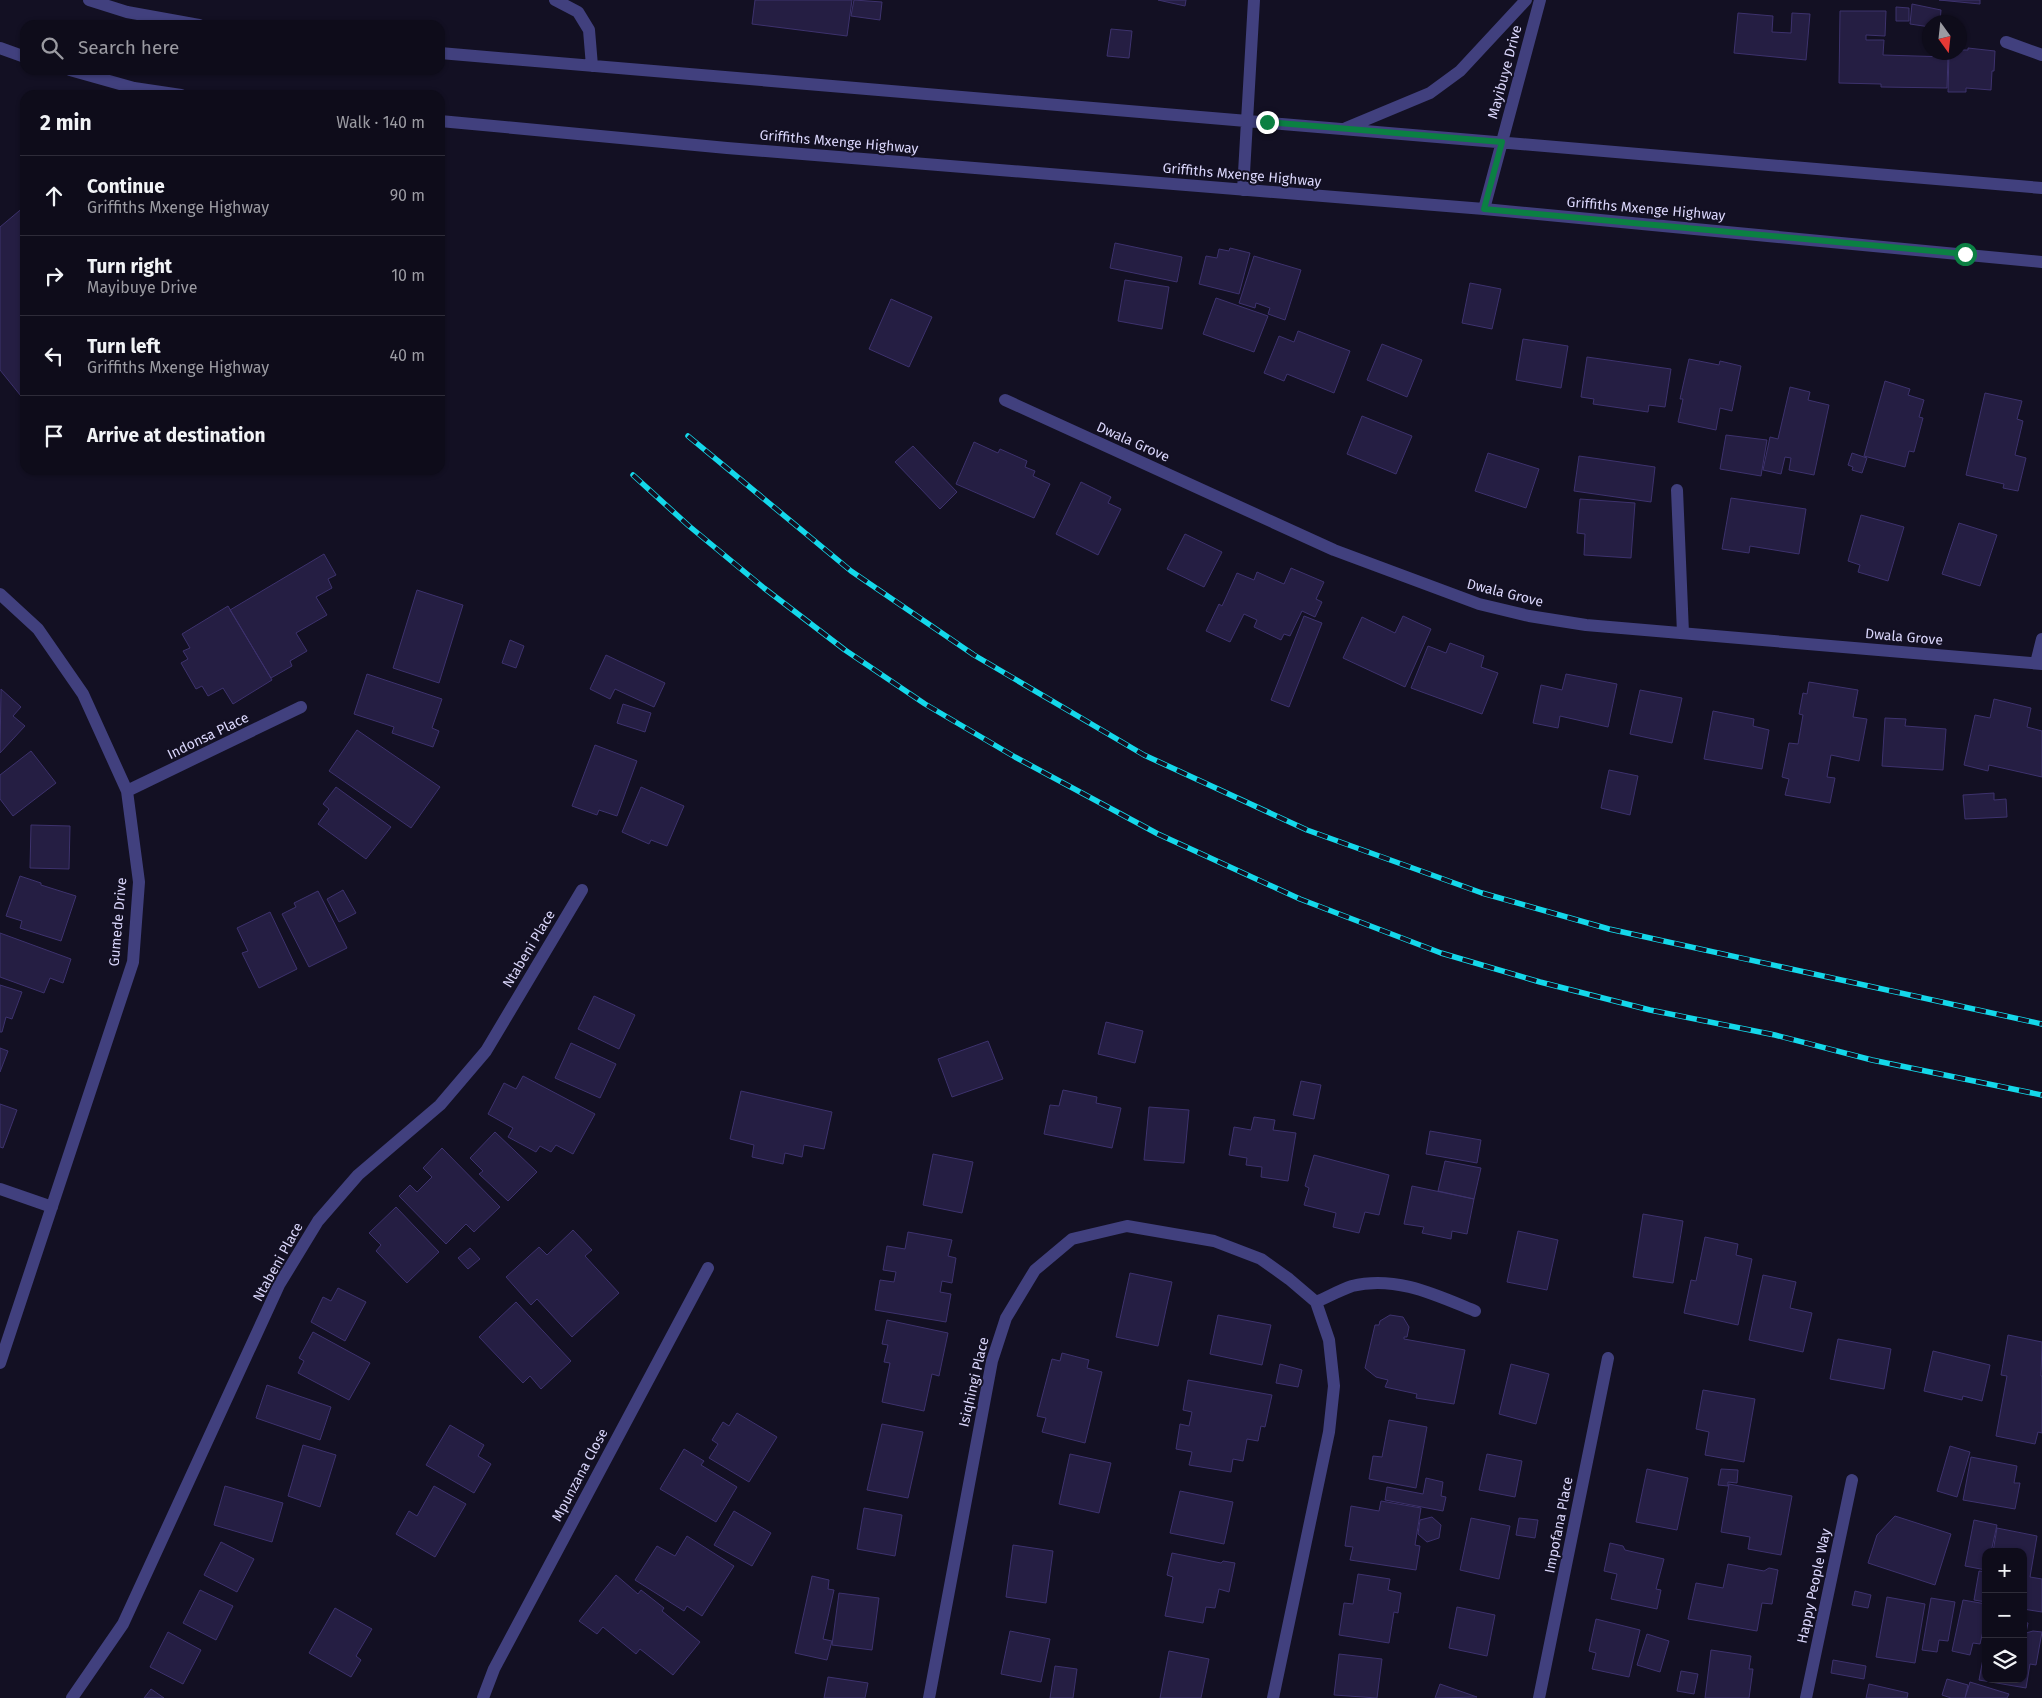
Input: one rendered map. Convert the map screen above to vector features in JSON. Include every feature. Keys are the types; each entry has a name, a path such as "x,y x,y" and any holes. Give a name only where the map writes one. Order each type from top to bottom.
{"street":[{"path":"89,0 127,12 171,20"},
{"path":"555,0 578,12 589,30 592,66"},
{"path":"1244,190 1254,0"},
{"path":"1344,129 1430,93 1460,71 1526,0"},
{"name":"Mayibuye Drive","path":"1484,209 1540,0"},
{"path":"2006,42 2042,55"},
{"path":"0,48 20,55"},
{"path":"445,53 2042,188"},
{"path":"88,75 147,90"},
{"name":"Griffiths Mxenge Highway","path":"445,121 726,148 1484,209 2042,262"},
{"name":"Dwala Grove","path":"1005,400 1334,550 1479,604 1529,616 1586,625 2039,664 2042,639"},
{"path":"1677,490 1683,634"},
{"name":"Gumede Drive","path":"0,594 38,630 83,694 128,791 139,882 132,962 0,1363"},
{"name":"Indonsa Place","path":"128,791 301,707"},
{"name":"Ntabeni Place","path":"72,1698 123,1624 279,1284 318,1221 358,1175 440,1104 486,1051 582,890"},
{"path":"0,1189 52,1207"},
{"name":"Isiqhingi Place","path":"929,1698 992,1361 1006,1318 1035,1270 1072,1239 1127,1226 1214,1241 1261,1259 1316,1302"},
{"name":"Mpunzana Close","path":"483,1698 499,1660 708,1268"},
{"path":"1273,1698 1330,1432 1334,1386 1329,1340 1316,1302 1352,1286 1379,1283 1414,1287 1475,1311"},
{"name":"Impofana Place","path":"1539,1698 1608,1358"},
{"name":"Happy People Way","path":"1806,1698 1852,1480"}],"building":[{"path":"755,0 852,0 847,36 752,24"},
{"path":"854,0 882,2 880,20 851,16"},
{"path":"1158,0 1186,0 1185,6"},
{"path":"1939,0 1980,0 1980,4"},
{"path":"1912,4 1941,10 1941,15 1922,15 1922,26 1910,24"},
{"path":"1896,7 1909,8 1909,21 1896,21"},
{"path":"1840,11 1886,11 1885,36 1866,35 1866,40 1884,40 1883,55 1922,56 1922,60 1948,60 1947,88 1881,87 1881,84 1839,83"},
{"path":"1738,13 1773,16 1772,32 1791,33 1792,13 1810,14 1806,60 1734,53"},
{"path":"1111,29 1132,31 1129,58 1107,56"},
{"path":"1968,48 1995,51 1991,90 1966,88 1966,92 1948,92 1949,60 1967,60"},
{"path":"20,210 20,395 0,370 0,227"},
{"path":"1115,243 1182,257 1177,282 1110,268"},
{"path":"1230,248 1250,253 1239,294 1199,284 1206,256 1217,258 1219,249 1229,251"},
{"path":"1254,256 1301,270 1285,320 1268,314 1270,308 1256,303 1255,308 1239,303"},
{"path":"1125,280 1169,287 1162,329 1118,321"},
{"path":"1470,283 1501,289 1492,329 1462,323"},
{"path":"1216,298 1268,316 1254,352 1203,334"},
{"path":"891,299 932,317 909,367 869,349"},
{"path":"1298,331 1350,351 1334,393 1287,374 1284,381 1264,373 1279,336 1294,342"},
{"path":"1523,339 1568,346 1561,388 1516,380"},
{"path":"1382,344 1422,360 1407,397 1367,380"},
{"path":"1587,357 1671,369 1665,407 1649,405 1648,412 1593,404 1594,399 1581,397"},
{"path":"1689,359 1719,365 1720,361 1741,366 1732,411 1720,408 1716,430 1678,422 1683,399 1680,399"},
{"path":"1885,381 1910,389 1908,395 1924,400 1919,417 1923,418 1914,452 1909,451 1905,467 1864,456"},
{"path":"1790,387 1810,392 1808,400 1829,405 1814,475 1789,470 1791,458 1785,457 1781,474 1763,470 1770,437 1778,439"},
{"path":"1985,393 2022,401 2017,419 2023,421 2015,455 2026,458 2018,491 2003,488 2004,484 1966,475"},
{"path":"1362,416 1412,436 1396,474 1347,454"},
{"path":"1726,435 1767,440 1761,476 1720,469"},
{"path":"974,442 998,453 1000,449 1027,461 1025,467 1035,471 1033,476 1050,484 1034,518 956,484"},
{"path":"913,446 957,492 940,509 895,462"},
{"path":"1488,453 1539,469 1526,508 1475,491"},
{"path":"1852,453 1867,458 1862,473 1852,470 1853,467 1848,465"},
{"path":"1579,456 1655,467 1651,502 1574,491"},
{"path":"1081,482 1111,497 1108,503 1121,509 1098,555 1056,534"},
{"path":"1731,498 1806,509 1799,554 1750,546 1749,553 1722,549"},
{"path":"1580,499 1635,503 1631,558 1584,555 1585,534 1577,533"},
{"path":"1861,515 1904,527 1888,581 1858,572 1860,565 1848,561"},
{"path":"1959,523 1997,535 1980,586 1942,574"},
{"path":"1185,534 1222,552 1204,587 1167,569"},
{"path":"324,554 336,575 328,579 332,588 316,597 327,615 296,633 307,651 290,661 292,666 271,678 230,610"},
{"path":"1291,568 1324,582 1316,599 1322,602 1315,617 1302,611 1290,636 1284,634 1281,640 1254,627 1257,620 1244,614 1230,642 1206,631 1219,604 1222,606 1237,573 1254,580 1257,572 1284,584"},
{"path":"417,590 463,605 439,683 393,668"},
{"path":"228,606 272,680 233,704 223,688 208,696 202,686 196,689 181,663 188,659 183,651 190,648 182,634"},
{"path":"1304,616 1322,623 1289,707 1271,700"},
{"path":"1403,616 1431,629 1405,687 1343,658 1362,617 1395,633"},
{"path":"510,640 524,646 516,668 502,663"},
{"path":"1450,643 1484,656 1481,667 1498,673 1482,714 1411,688 1428,646 1446,653"},
{"path":"606,655 665,683 654,707 615,689 610,699 590,689"},
{"path":"367,674 442,699 432,728 439,731 433,747 392,733 394,727 354,714"},
{"path":"1566,674 1617,684 1608,727 1560,716 1558,728 1533,723 1541,685 1562,690"},
{"path":"1809,682 1858,690 1853,717 1867,719 1859,761 1831,755 1827,777 1835,778 1830,803 1785,795 1789,779 1782,777 1789,743 1798,744 1803,715 1799,714 1803,693 1807,694"},
{"path":"1,689 21,707 13,716 25,726 0,753"},
{"path":"1640,690 1682,698 1672,743 1630,734"},
{"path":"1994,699 2031,708 2027,727 2042,731 2042,777 1989,765 1988,771 1964,765 1975,715 1990,718"},
{"path":"623,704 651,713 645,732 617,723"},
{"path":"1713,711 1754,719 1753,726 1769,730 1762,769 1704,759"},
{"path":"1885,718 1906,719 1905,726 1946,729 1943,770 1882,766"},
{"path":"357,730 440,787 411,828 329,771"},
{"path":"595,745 637,761 617,816 599,810 597,815 572,806"},
{"path":"31,751 56,783 13,816 0,799 0,775"},
{"path":"1609,770 1638,776 1630,815 1601,808"},
{"path":"336,787 391,827 366,859 318,824 329,809 323,804"},
{"path":"641,787 684,806 667,846 651,840 649,844 622,832"},
{"path":"1994,793 1994,800 2006,799 2007,817 1965,819 1963,795"},
{"path":"31,825 70,826 69,869 30,868"},
{"path":"20,876 76,896 61,941 20,928 22,921 6,916"},
{"path":"343,890 356,913 339,922 327,899"},
{"path":"318,891 347,948 309,967 282,914 296,907 294,903"},
{"path":"270,912 297,969 259,988 242,953 248,951 237,928"},
{"path":"0,933 71,959 63,983 50,978 44,993 0,977"},
{"path":"0,985 22,992 12,1019 6,1017 2,1032 0,1032"},
{"path":"594,996 635,1015 619,1049 578,1029"},
{"path":"1106,1022 1143,1031 1135,1063 1098,1054"},
{"path":"988,1041 1003,1079 952,1097 938,1059"},
{"path":"571,1043 616,1064 600,1098 555,1078"},
{"path":"0,1048 8,1051 0,1072"},
{"path":"523,1076 595,1114 573,1154 556,1145 551,1152 540,1146 536,1152 508,1137 513,1128 488,1114 504,1083 516,1089"},
{"path":"1301,1081 1321,1085 1314,1119 1293,1115"},
{"path":"1063,1090 1097,1097 1096,1103 1121,1108 1112,1148 1044,1134 1050,1105 1059,1106"},
{"path":"741,1091 832,1112 824,1149 804,1145 802,1157 785,1153 783,1164 752,1157 754,1145 730,1139"},
{"path":"0,1104 17,1110 3,1148 0,1147"},
{"path":"1149,1107 1189,1110 1184,1163 1144,1160"},
{"path":"1254,1117 1275,1120 1273,1130 1296,1133 1288,1181 1261,1177 1262,1167 1246,1165 1247,1158 1229,1155 1234,1127 1251,1130"},
{"path":"1430,1131 1481,1140 1477,1163 1426,1154"},
{"path":"495,1132 537,1172 508,1201 479,1174 483,1171 470,1158"},
{"path":"442,1148 500,1207 474,1232 466,1224 446,1244 399,1196 410,1185 417,1192 432,1177 423,1168"},
{"path":"933,1154 973,1162 962,1213 923,1205"},
{"path":"1314,1155 1389,1175 1379,1215 1365,1212 1359,1233 1333,1227 1336,1213 1304,1205 1309,1188 1305,1186"},
{"path":"1445,1161 1481,1168 1474,1199 1438,1191"},
{"path":"1412,1186 1474,1199 1467,1234 1452,1231 1451,1239 1422,1233 1424,1227 1404,1224"},
{"path":"396,1207 439,1252 407,1283 376,1251 381,1245 369,1233"},
{"path":"1643,1214 1683,1221 1673,1283 1633,1277"},
{"path":"573,1230 592,1250 585,1256 619,1293 572,1337 537,1299 531,1305 506,1277 539,1247 547,1255"},
{"path":"1518,1231 1558,1240 1547,1290 1507,1282"},
{"path":"908,1232 952,1240 948,1256 956,1258 952,1283 942,1281 940,1292 951,1294 946,1322 875,1310 880,1280 894,1282 896,1272 883,1270 887,1246 905,1249"},
{"path":"1705,1237 1738,1244 1736,1255 1752,1259 1738,1325 1684,1313 1691,1280 1696,1281"},
{"path":"470,1248 480,1259 468,1269 458,1258"},
{"path":"1130,1273 1172,1282 1158,1346 1116,1337"},
{"path":"1763,1275 1796,1282 1790,1308 1812,1313 1803,1352 1749,1340"},
{"path":"338,1288 366,1302 345,1341 311,1322 323,1297 331,1301"},
{"path":"516,1302 571,1361 541,1389 530,1376 523,1383 479,1337"},
{"path":"1218,1315 1271,1325 1262,1365 1210,1354"},
{"path":"1390,1315 1403,1317 1409,1327 1407,1337 1404,1337 1404,1339 1465,1350 1454,1404 1416,1398 1417,1394 1385,1387 1388,1380 1376,1377 1365,1368 1375,1325 1379,1325 1380,1321"},
{"path":"887,1320 948,1333 939,1376 932,1374 924,1411 882,1402 890,1363 884,1362 888,1345 882,1344"},
{"path":"313,1332 370,1363 349,1400 298,1373 304,1361 299,1358"},
{"path":"2008,1335 2042,1342 2042,1433 2038,1432 2035,1444 1996,1436 2007,1376 2001,1375"},
{"path":"1838,1339 1891,1349 1884,1389 1830,1379"},
{"path":"1933,1351 1990,1365 1982,1401 1963,1396 1962,1400 1924,1391"},
{"path":"1062,1353 1089,1360 1087,1368 1102,1372 1085,1443 1042,1432 1046,1418 1037,1416 1052,1359 1060,1361"},
{"path":"1280,1364 1302,1370 1298,1387 1276,1383"},
{"path":"1511,1364 1549,1374 1536,1424 1499,1414"},
{"path":"1188,1380 1272,1395 1265,1427 1261,1426 1258,1441 1247,1439 1243,1461 1233,1459 1231,1472 1189,1465 1192,1452 1176,1449 1180,1424 1189,1426 1192,1412 1183,1410"},
{"path":"267,1385 331,1407 320,1440 256,1418"},
{"path":"1703,1390 1755,1399 1744,1462 1705,1455 1709,1432 1696,1429"},
{"path":"737,1413 777,1437 749,1482 709,1458 718,1444 712,1440 723,1422 729,1426"},
{"path":"1389,1420 1427,1427 1416,1488 1369,1479 1373,1456 1382,1457"},
{"path":"882,1424 923,1432 908,1498 867,1490"},
{"path":"450,1425 484,1445 478,1456 491,1464 474,1493 426,1465"},
{"path":"303,1445 336,1455 320,1507 288,1496"},
{"path":"1950,1446 1970,1452 1957,1497 1937,1491"},
{"path":"684,1449 704,1461 701,1465 737,1487 716,1522 660,1489"},
{"path":"1070,1454 1111,1463 1099,1513 1059,1504"},
{"path":"1487,1454 1522,1461 1515,1497 1479,1490"},
{"path":"1971,1457 2017,1466 2014,1483 2020,1483 2015,1509 1963,1500"},
{"path":"1647,1469 1688,1478 1677,1530 1636,1522"},
{"path":"1721,1469 1738,1470 1737,1483 1728,1482 1728,1486 1718,1485"},
{"path":"1426,1478 1443,1482 1441,1496 1446,1497 1443,1511 1385,1500 1387,1487 1423,1494"},
{"path":"1729,1484 1792,1496 1781,1555 1748,1549 1750,1537 1721,1532"},
{"path":"225,1486 283,1503 272,1542 214,1525"},
{"path":"434,1486 466,1504 435,1557 396,1534 409,1511 417,1516"},
{"path":"1180,1491 1233,1502 1224,1544 1170,1533"},
{"path":"1381,1501 1421,1508 1415,1545 1420,1546 1416,1570 1350,1560 1353,1547 1345,1546 1351,1506 1379,1511"},
{"path":"864,1508 902,1515 895,1556 857,1549"},
{"path":"734,1511 771,1533 752,1566 714,1545"},
{"path":"1895,1516 1951,1534 1935,1585 1868,1563 1877,1535"},
{"path":"1432,1517 1441,1525 1439,1538 1427,1542 1418,1534 1420,1520"},
{"path":"1471,1518 1510,1526 1499,1579 1460,1570"},
{"path":"1519,1518 1538,1520 1535,1538 1516,1535"},
{"path":"1974,1520 1997,1525 1992,1548 1982,1548 1982,1569 1965,1566"},
{"path":"1997,1528 2037,1536 2030,1577 2042,1579 2042,1612 2027,1610 2027,1548 1994,1548"},
{"path":"687,1536 734,1566 702,1616 687,1606 684,1611 635,1580 657,1546 675,1556"},
{"path":"221,1542 254,1559 237,1592 204,1575"},
{"path":"1610,1543 1623,1546 1625,1550 1664,1559 1656,1589 1661,1590 1657,1609 1611,1599 1617,1574 1604,1571"},
{"path":"1013,1545 1053,1551 1046,1603 1006,1597"},
{"path":"1172,1553 1221,1563 1223,1561 1235,1563 1229,1592 1219,1589 1215,1608 1206,1607 1203,1623 1165,1616 1173,1577 1167,1575"},
{"path":"1728,1564 1764,1571 1769,1568 1778,1570 1772,1604 1762,1603 1757,1631 1688,1619 1696,1583 1723,1588"},
{"path":"1979,1571 1982,1571 1982,1601 1974,1600"},
{"path":"1358,1574 1390,1579 1388,1590 1401,1593 1398,1613 1394,1612 1389,1643 1339,1635 1344,1603 1353,1604"},
{"path":"616,1575 638,1594 641,1590 664,1608 662,1611 700,1642 673,1675 640,1649 636,1654 603,1627 597,1634 579,1621"},
{"path":"812,1576 829,1580 828,1589 834,1590 823,1639 832,1641 827,1660 795,1653"},
{"path":"200,1590 233,1606 216,1640 183,1623"},
{"path":"1855,1591 1871,1595 1868,1608 1852,1605"},
{"path":"839,1593 879,1598 872,1650 832,1645"},
{"path":"1887,1597 1925,1604 1915,1663 1876,1657"},
{"path":"1931,1598 1955,1602 1948,1641 1939,1640 1937,1652 1922,1650"},
{"path":"1963,1600 1982,1603 1982,1635 1980,1644 1973,1643 1970,1655 1952,1651"},
{"path":"1457,1607 1495,1615 1487,1656 1449,1648"},
{"path":"335,1608 372,1629 356,1656 361,1660 351,1677 309,1653"},
{"path":"1596,1619 1640,1630 1629,1677 1592,1669 1596,1653 1589,1651"},
{"path":"1010,1631 1050,1639 1041,1682 1001,1674"},
{"path":"168,1632 201,1650 183,1684 150,1667"},
{"path":"2042,1632 2036,1665 2030,1664 2027,1682 2027,1633"},
{"path":"1647,1634 1669,1641 1660,1672 1637,1665"},
{"path":"1711,1650 1751,1656 1749,1669 1753,1669 1749,1698 1705,1698"},
{"path":"1169,1651 1209,1659 1201,1698 1160,1698"},
{"path":"1339,1654 1382,1659 1377,1698 1334,1695"},
{"path":"1833,1660 1866,1666 1864,1679 1831,1673"},
{"path":"1982,1664 1982,1681 1979,1680"},
{"path":"1055,1666 1077,1669 1073,1698 1050,1698"},
{"path":"1681,1671 1698,1674 1694,1694 1677,1691"},
{"path":"828,1677 868,1683 865,1698 824,1698"},
{"path":"1947,1679 1968,1685 1965,1698 1951,1698 1942,1695"},
{"path":"1970,1682 2009,1694 2007,1698 1965,1698"},
{"path":"1997,1683 2027,1683 2026,1688"},
{"path":"1440,1684 1477,1697 1435,1698"},
{"path":"1869,1684 1908,1693 1907,1698 1866,1698"},
{"path":"151,1689 164,1698 144,1698"}],"railway":[{"path":"688,436 851,571 974,655 1144,755 1307,830 1482,893 1609,929 2042,1024"},
{"path":"633,475 689,526 764,588 845,650 925,704 1015,757 1158,834 1300,899 1441,953 1540,982 1650,1010 1775,1035 1872,1060 2042,1095"}],"route":[{"path":"1267,122 1502,142 1484,209 1965,254"}]}
